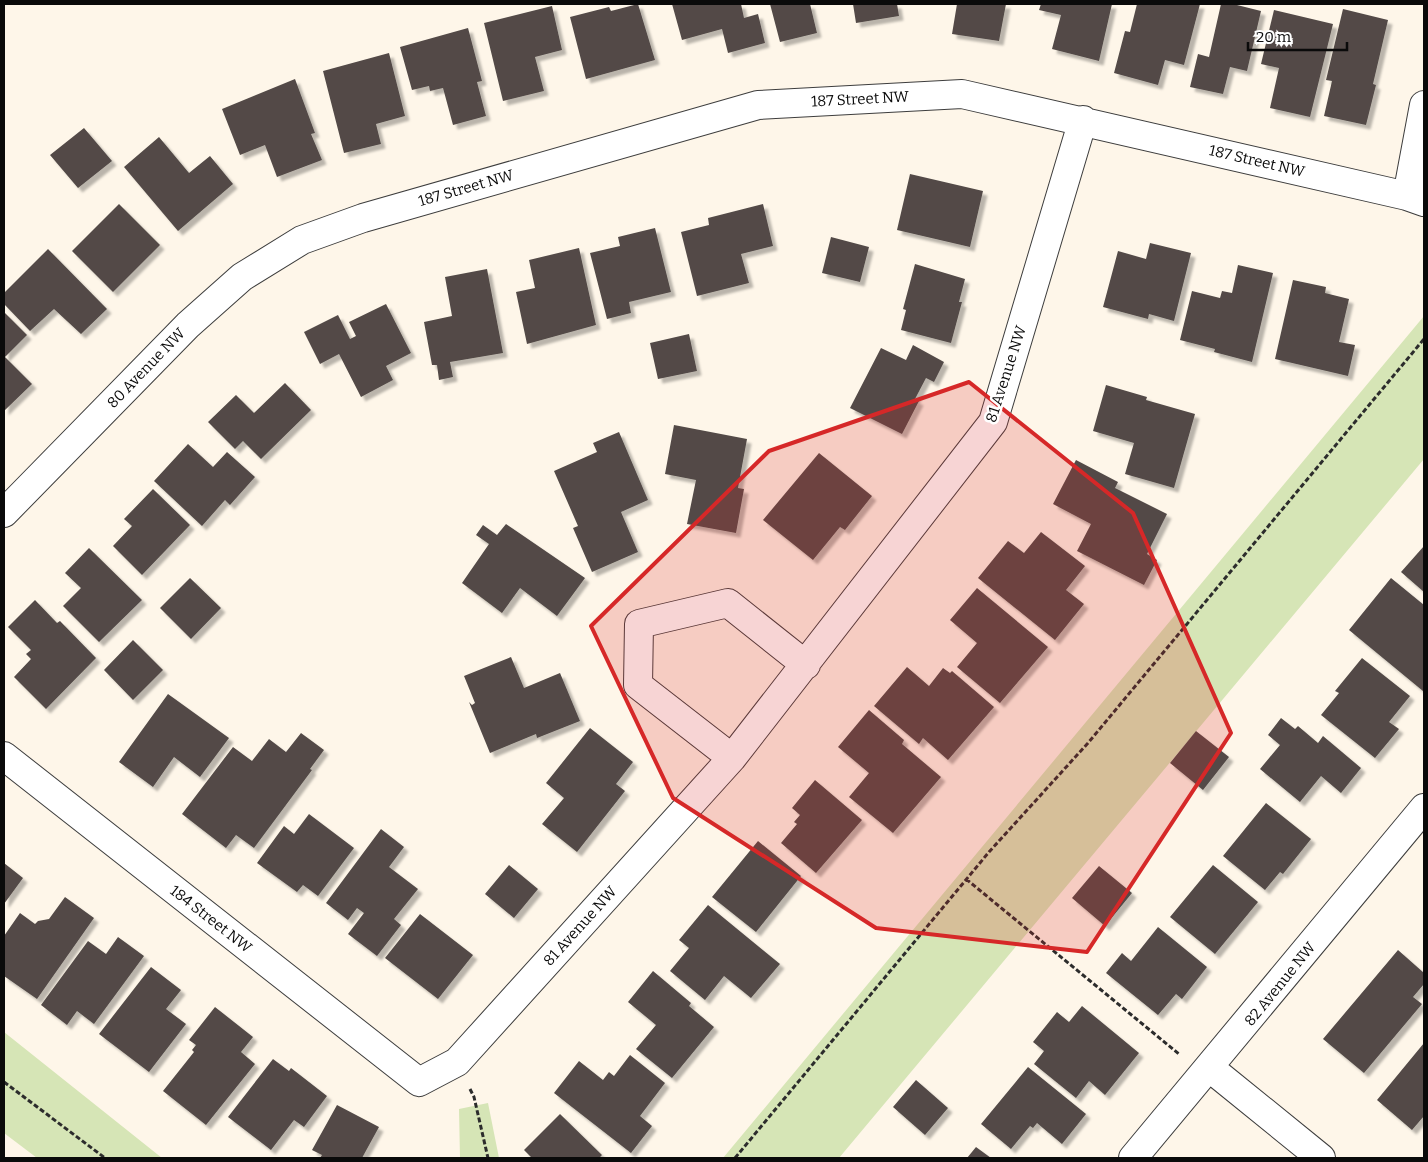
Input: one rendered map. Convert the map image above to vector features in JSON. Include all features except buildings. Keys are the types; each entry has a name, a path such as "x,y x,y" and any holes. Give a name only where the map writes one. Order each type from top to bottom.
{"street":[{"name":"187 Street NW","path":"302,240 363,218 758,105 962,94 1083,120 1416,199"},
{"path":"1416,199 1424,105"},
{"name":"81 Avenue NW","path":"419,1082 456,1062 732,758 993,422 1083,120"},
{"name":"80 Avenue NW","path":"4,513 188,325 242,277 302,240"},
{"path":"732,758 638,685 640,624 728,603 806,665"},
{"name":"184 Street NW","path":"4,756 419,1082"},
{"name":"82 Avenue NW","path":"1133,1158 1424,808"},
{"path":"1207,1071 1321,1158"}],"path":[{"path":"734,1158 966,878 1088,743 1424,339"},
{"path":"966,878 1207,1071"},
{"path":"456,1062 474,1097 488,1158"},
{"path":"4,1082 105,1158"}],"highlighted area":[{"path":"969,382 1133,513 1231,733 1087,952 876,928 673,798 591,626 769,451"}],"green space":[{"path":"1424,316 1424,459 839,1158 723,1158"},
{"path":"4,1032 162,1158 37,1158 4,1133"},
{"path":"488,1103 499,1158 460,1158 459,1109"}]}
